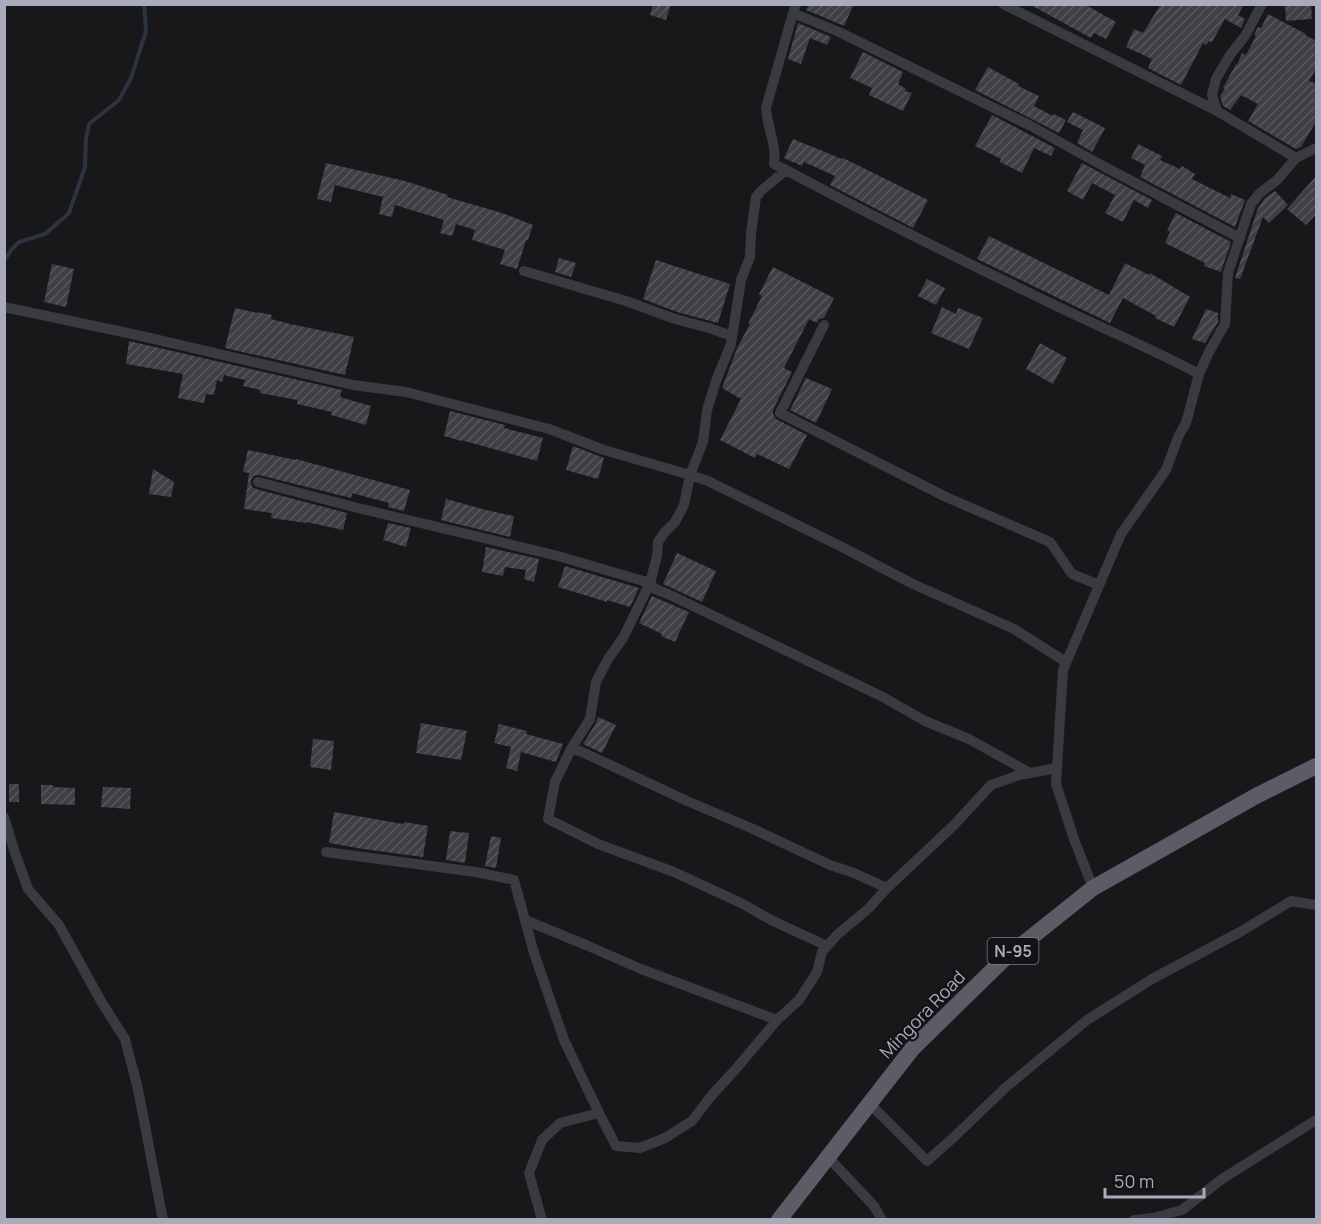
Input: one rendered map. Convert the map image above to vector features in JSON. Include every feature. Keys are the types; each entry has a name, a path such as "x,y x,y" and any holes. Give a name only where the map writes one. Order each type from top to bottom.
{"highway":[{"name":"Mingora Road","path":"779,1220 912,1049 1004,958 1093,888 1256,796 1317,766"}],"street":[{"path":"1003,4 1217,111 1296,158"},
{"path":"1217,111 1212,95 1216,79 1230,55 1245,36 1262,4"},
{"path":"1199,374 957,259 774,164 776,152 766,108 795,9 1031,126 1240,238"},
{"path":"1093,888 1056,784 1063,670 1121,534 1166,470 1186,423 1199,374 1225,324 1228,273 1251,204 1260,193 1277,180 1296,158 1317,148"},
{"path":"786,170 756,197 750,257 741,280 731,344 707,410 703,442 690,475 684,506 675,522 658,542 650,583 623,638 608,659 596,682 590,719 571,749 555,782 548,819 597,844 684,877 827,946"},
{"path":"524,271 732,336"},
{"path":"4,307 353,385 406,392 549,429 604,450 690,475 800,526 913,584 1014,629 1066,662"},
{"path":"824,325 780,413 946,496 1050,542 1072,574 1099,585"},
{"path":"258,482 558,556 650,583 655,590 668,594 864,687 925,721 969,739 1030,773"},
{"path":"571,749 886,888"},
{"path":"326,852 476,872 514,880 534,953 564,1041 616,1146 640,1148 665,1138 692,1121 777,1020 799,1000 817,972 822,952 827,946 870,908 886,888 953,826 991,785 1019,775 1057,768"},
{"path":"4,818 28,889 59,925 102,1003 125,1039 140,1101 163,1220"},
{"path":"869,1103 927,1161 1005,1088 1087,1020 1152,979 1291,902 1317,904"},
{"path":"525,920 641,969 777,1020"},
{"path":"542,1220 529,1173 542,1140 560,1123 599,1113"},
{"path":"1134,1220 1153,1218 1182,1210 1222,1179 1317,1120"},
{"path":"828,1157 874,1206 882,1220"}],"building":[{"path":"653,4 671,4 666,20 650,15"},
{"path":"809,4 854,4 844,26 806,10"},
{"path":"1029,4 1084,4 1116,22 1106,39 1094,33 1091,38"},
{"path":"1161,4 1244,4 1238,15 1245,19 1241,28 1225,19 1212,42 1209,41 1206,45 1203,43 1181,85 1148,68 1152,59 1126,47 1134,29 1143,33"},
{"path":"1285,4 1311,4 1312,19 1286,21"},
{"path":"1268,14 1317,41 1317,67 1309,81 1317,84 1317,120 1301,147 1296,149 1248,121 1258,104 1241,95 1230,110 1223,106 1220,96 1242,53 1246,55 1258,27 1261,28"},
{"path":"798,23 831,37 827,45 810,38 801,64 788,59"},
{"path":"863,52 903,72 898,84 906,89 905,91 912,93 903,111 869,95 872,88 850,78"},
{"path":"988,67 1039,96 1034,106 1066,120 1059,133 975,90"},
{"path":"1073,112 1105,128 1092,152 1077,143 1083,130 1067,122"},
{"path":"992,115 1055,148 1051,156 1034,148 1022,173 975,146"},
{"path":"793,139 843,158 928,200 913,228 830,185 835,176 804,162 802,166 784,158"},
{"path":"1138,144 1162,156 1160,160 1180,169 1182,166 1195,174 1192,179 1230,198 1231,194 1245,200 1235,227 1140,177 1145,165 1131,158"},
{"path":"326,163 405,181 533,225 517,269 500,264 505,250 472,240 475,230 456,224 452,236 440,233 444,220 395,205 392,217 379,214 383,197 335,185 331,202 317,199"},
{"path":"1082,163 1152,200 1148,208 1134,200 1123,222 1105,213 1115,195 1092,183 1083,200 1067,191"},
{"path":"1317,175 1317,213 1306,225 1287,209"},
{"path":"1275,191 1288,205 1269,223 1263,217 1240,279 1235,278 1258,208 1265,198"},
{"path":"1176,213 1231,242 1221,272 1204,266 1205,263 1165,243 1170,232 1167,230"},
{"path":"989,236 1109,295 1125,263 1149,275 1150,273 1190,297 1174,327 1123,298 1110,323 977,259"},
{"path":"559,258 576,263 571,277 555,272"},
{"path":"656,260 730,284 718,323 677,312 643,299"},
{"path":"52,264 74,269 66,307 44,302"},
{"path":"773,267 834,298 824,318 819,319 817,323 809,319 784,368 792,372 773,414 776,419 807,435 789,469 757,454 755,458 720,440 741,399 722,388 738,346 762,296 759,294"},
{"path":"927,279 945,288 936,305 918,296"},
{"path":"942,307 956,314 958,308 983,318 969,349 931,333"},
{"path":"235,308 272,315 271,319 290,324 354,337 345,375 225,348"},
{"path":"1206,309 1218,313 1218,322 1205,343 1192,339"},
{"path":"129,341 342,390 340,397 371,406 366,425 331,415 332,412 297,404 297,400 260,393 260,390 243,386 245,380 224,375 222,382 217,380 214,395 206,394 204,403 178,398 183,374 126,364"},
{"path":"1040,343 1067,358 1053,384 1026,369"},
{"path":"806,378 832,389 816,423 790,410"},
{"path":"450,411 505,425 504,428 543,438 537,461 444,436"},
{"path":"573,446 604,458 598,479 566,470"},
{"path":"248,450 296,459 410,490 404,511 388,507 389,503 352,493 351,498 259,475 253,476 251,481 252,487 256,489 347,513 343,530 306,522 271,518 272,513 244,509 249,473 243,472"},
{"path":"153,469 174,482 171,497 149,494"},
{"path":"446,499 514,516 510,537 441,520"},
{"path":"388,523 411,528 406,547 383,540"},
{"path":"486,547 539,559 534,582 524,579 526,570 505,567 503,576 482,572"},
{"path":"677,553 716,571 702,602 663,584"},
{"path":"565,566 639,588 630,607 607,600 607,602 558,587"},
{"path":"652,596 689,612 675,642 639,623"},
{"path":"598,717 616,725 602,753 583,744"},
{"path":"421,723 467,731 461,760 416,753"},
{"path":"499,724 563,744 556,762 521,752 517,771 506,768 511,747 494,743"},
{"path":"313,739 334,741 331,770 310,767"},
{"path":"9,784 19,784 19,802 9,802"},
{"path":"41,785 75,788 75,805 41,804"},
{"path":"103,787 131,788 130,809 101,807"},
{"path":"334,812 428,826 423,857 329,843"},
{"path":"450,831 469,833 465,863 446,860"},
{"path":"491,836 501,838 496,868 485,866"}],"waterway":[{"path":"4,261 19,242 45,234 69,213 85,167 89,124 119,100 131,78 146,31 144,4"}]}
